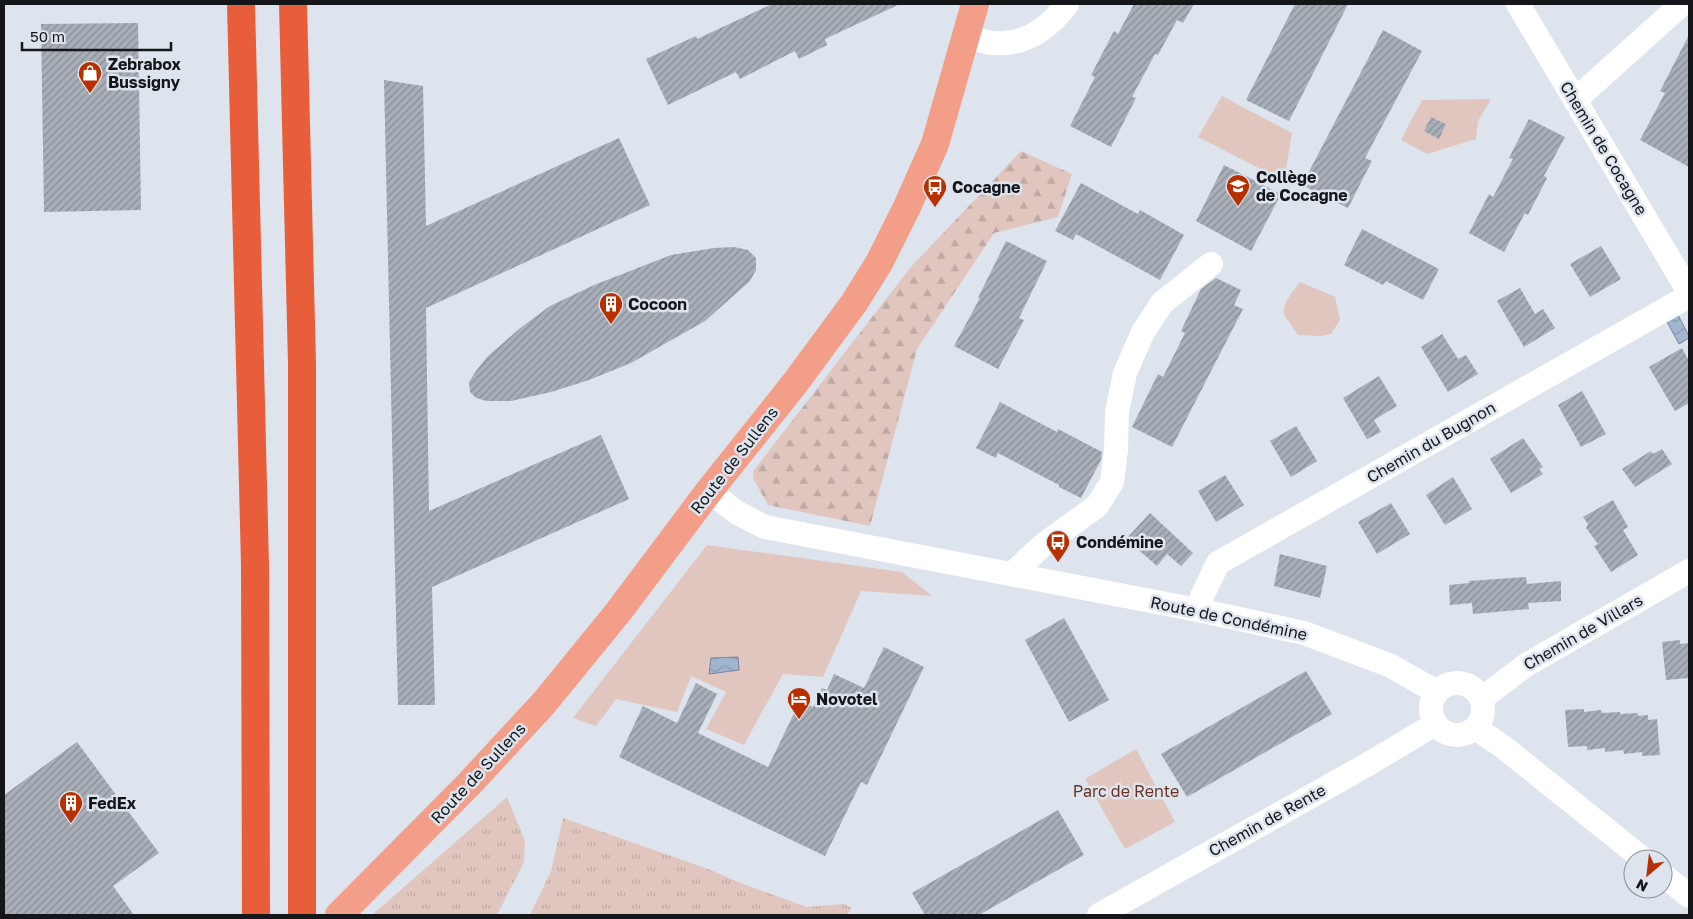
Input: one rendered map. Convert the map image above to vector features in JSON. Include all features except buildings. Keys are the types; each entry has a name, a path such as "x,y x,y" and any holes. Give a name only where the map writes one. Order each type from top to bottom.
{"highway":[{"path":"241,4 255,565 256,915"},
{"path":"293,4 302,364 302,915"}],"main road":[{"name":"Route de Sullens","path":"344,910 469,784 544,703 612,619 827,341 879,263 907,208 935,144 975,4"}],"street":[{"path":"966,36 994,43 1015,42 1033,36 1049,25 1067,4"},
{"name":"Chemin de Cocagne","path":"1518,4 1689,292"},
{"path":"1575,100 1682,4"},
{"path":"1012,574 1043,545 1097,506 1112,482 1116,450 1117,412 1126,373 1143,332 1162,303 1211,264"},
{"name":"Chemin du Bugnon","path":"1198,610 1202,596 1218,563 1689,296"},
{"name":"Route de Condémine","path":"709,492 736,512 765,527 1198,610 1304,633 1389,665 1436,692"},
{"name":"Chemin de Villars","path":"1481,699 1526,665 1689,571"},
{"path":"1461,683 1469,686 1481,699 1483,706 1482,714 1475,728 1467,733 1449,734 1440,730 1434,723 1430,710 1431,704 1436,692 1443,686 1461,683"},
{"name":"Chemin de Rente","path":"1099,915 1363,767 1434,723"},
{"path":"1475,728 1502,746 1631,849"},
{"path":"1673,883 1689,896"}],"green space":[{"path":"1222,96 1292,133 1284,181 1198,137"},
{"path":"1491,99 1478,121 1476,139 1427,154 1401,140 1422,100"},
{"path":"1021,151 1072,174 1058,217 994,233 917,349 870,526 768,505 753,478 754,470 910,268"},
{"path":"1300,282 1335,297 1340,320 1331,334 1321,336 1298,335 1286,318 1284,314 1285,304"},
{"path":"707,545 902,572 932,596 861,591 823,677 783,674 744,745 706,729 726,692 691,676 677,712 616,699 596,726 573,718"},
{"name":"Parc de Rente","path":"1136,749 1175,822 1125,849 1085,779"},
{"path":"507,797 525,841 524,862 497,915 372,915"},
{"path":"563,818 708,869 807,907 844,904 852,908 847,915 530,915 551,871"}],"water":[{"path":"1677,313 1689,336 1689,338 1679,344 1666,320"},
{"path":"738,657 739,670 709,674 711,658"}],"place":[{"name":"Zebrabox Bussigny","path":"90,94"},
{"name":"Collège de Cocagne","path":"1238,207"},
{"name":"Cocagne","path":"935,208"},
{"name":"Cocoon","path":"611,325"},
{"name":"Condémine","path":"1058,563"},
{"name":"Novotel","path":"799,720"},
{"name":"FedEx","path":"71,824"}]}
